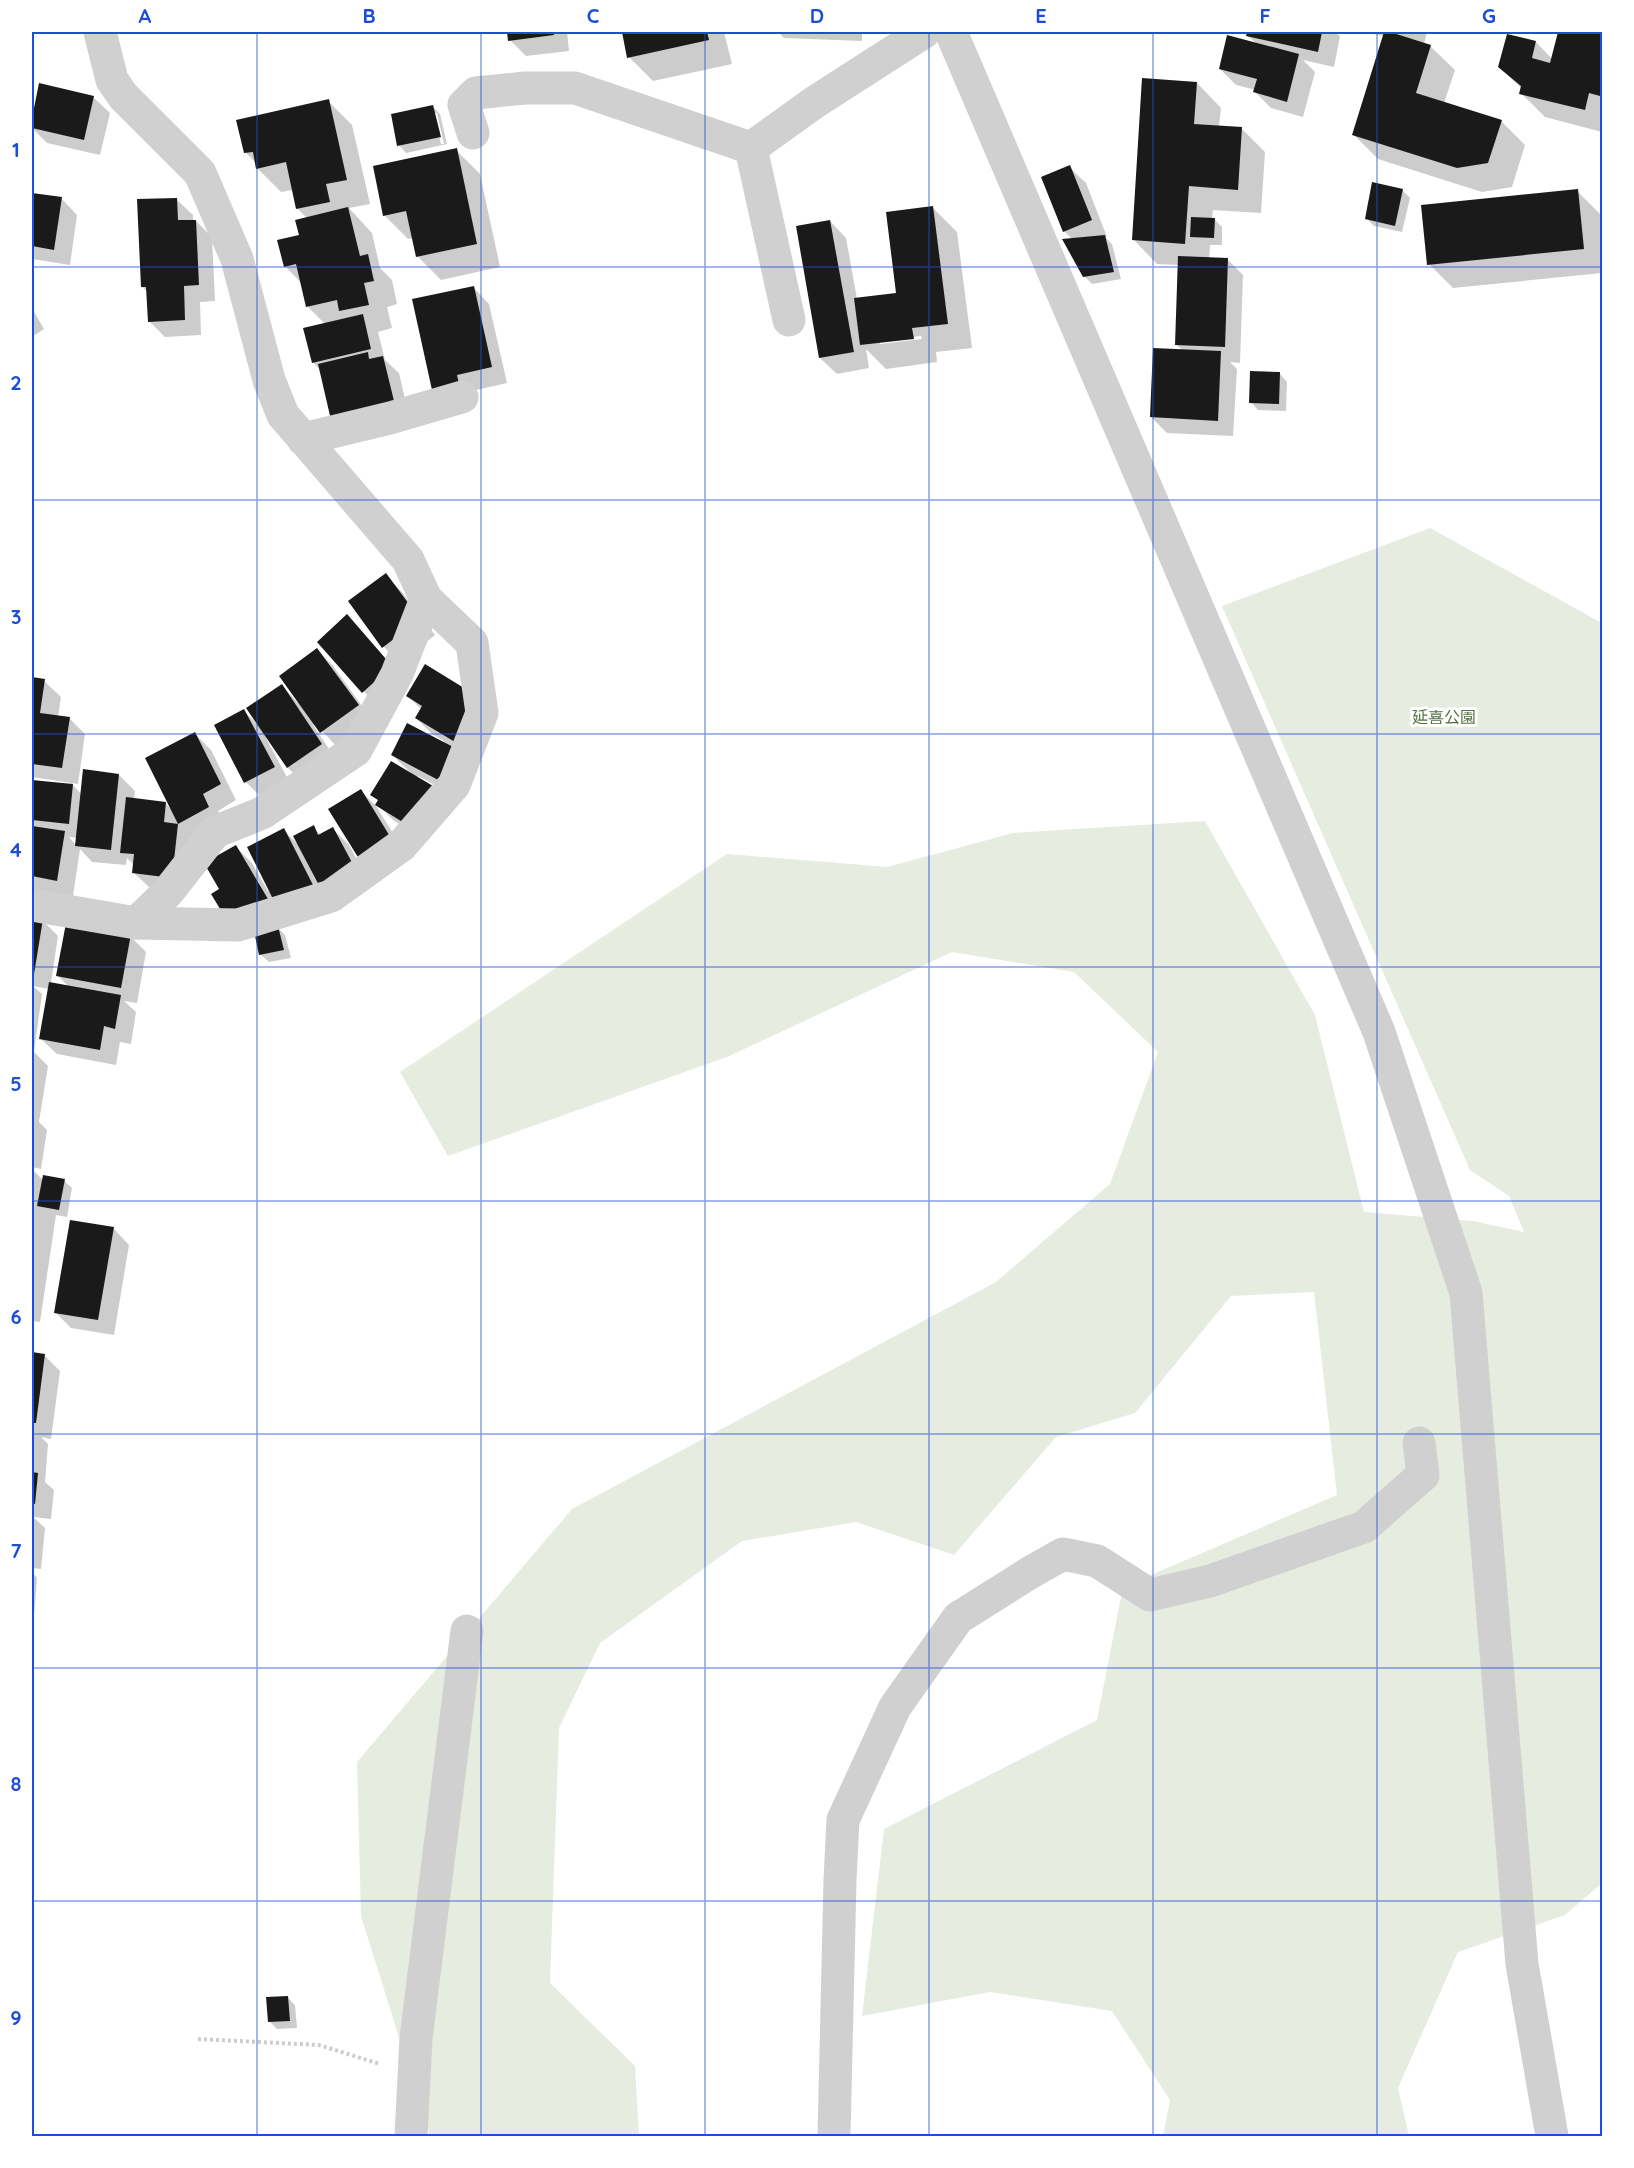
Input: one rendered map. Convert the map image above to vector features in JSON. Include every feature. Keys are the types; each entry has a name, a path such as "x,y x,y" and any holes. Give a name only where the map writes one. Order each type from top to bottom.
{"street":[{"path":"32,904 136,923 238,925 331,897 402,845 454,785 482,713 472,643 426,599 408,560 283,415 269,380 237,259 200,173 123,96 112,80 100,32"},
{"path":"751,148 815,102 924,32"},
{"path":"951,32 1379,1032 1466,1293 1522,1964 1552,2136"},
{"path":"473,133 464,105 477,93 525,88 575,88 751,148"},
{"path":"751,148 789,320"},
{"path":"303,439 390,418 462,397"},
{"path":"136,923 167,893 215,832 262,813 356,750 397,674 426,599"},
{"path":"834,2136 843,1820 895,1707 958,1618 1063,1554 1097,1561 1150,1595 1210,1581 1365,1527 1423,1475 1419,1443"},
{"path":"411,2136 416,2037 467,1631"}],"path":[{"path":"198,2039 319,2045 414,2074"}],"green space":[{"name":"延喜公園","path":"1430,528 1602,623 1602,1883 1565,1915 1458,1952 1398,2088 1409,2136 1163,2136 1170,2100 1112,2011 990,1992 862,2016 884,1829 1097,1720 1123,1587 1337,1495 1314,1292 1231,1296 1135,1413 1056,1437 954,1555 856,1522 742,1541 600,1643 559,1728 550,1983 635,2066 639,2136 430,2136 361,1916 357,1762 572,1509 996,1282 1110,1184 1158,1052 1074,972 952,952 727,1057 448,1156 400,1072 727,854 887,867 1013,833 1205,821 1315,1015 1364,1212 1473,1221 1524,1232 1509,1196 1470,1170 1222,606"}],"building":[{"path":"507,32 553,32 554,35 508,41"},
{"path":"622,32 707,32 709,40 627,58"},
{"path":"1247,32 1322,32 1318,52 1246,36"},
{"path":"1384,32 1431,45 1416,93 1502,120 1488,163 1457,168 1352,135"},
{"path":"1558,32 1602,32 1600,96 1589,93 1585,110 1519,94 1521,86 1498,67 1507,34 1536,41 1532,58 1550,63"},
{"path":"1227,35 1299,54 1287,102 1253,92 1257,79 1219,69"},
{"path":"1142,78 1197,82 1194,124 1242,127 1238,190 1189,186 1185,244 1132,240"},
{"path":"39,83 94,96 84,140 32,128"},
{"path":"329,99 347,180 326,184 330,202 296,209 286,162 256,169 253,152 244,153 236,120"},
{"path":"433,105 441,137 397,146 391,114"},
{"path":"457,148 477,244 416,257 406,211 383,216 373,166"},
{"path":"1070,165 1092,220 1063,232 1041,177"},
{"path":"1372,182 1403,189 1395,226 1365,219"},
{"path":"1578,189 1584,249 1427,265 1421,205"},
{"path":"32,193 62,197 54,250 32,246"},
{"path":"177,198 178,220 196,220 199,285 184,286 185,320 148,322 146,287 141,287 137,199"},
{"path":"933,206 948,324 912,328 914,339 860,345 854,298 896,293 886,212"},
{"path":"348,207 360,256 368,254 374,281 364,283 369,305 339,311 337,300 306,307 296,264 284,267 277,240 299,235 295,220"},
{"path":"1191,217 1215,218 1214,238 1190,237"},
{"path":"830,220 854,352 819,358 796,226"},
{"path":"1105,235 1114,272 1083,277 1062,239"},
{"path":"1178,256 1228,258 1225,347 1175,345"},
{"path":"474,286 492,367 457,375 459,384 432,390 412,299"},
{"path":"363,314 371,349 312,363 303,328"},
{"path":"1153,348 1221,351 1218,421 1150,417"},
{"path":"368,352 369,359 383,356 395,405 331,420 318,364"},
{"path":"1250,371 1280,372 1279,404 1249,403"},
{"path":"386,573 420,619 382,648 348,601"},
{"path":"347,614 392,666 362,693 317,642"},
{"path":"317,648 359,705 320,733 279,676"},
{"path":"425,664 482,699 455,742 415,718 422,706 406,696"},
{"path":"32,677 45,679 40,713 70,717 62,768 32,764"},
{"path":"282,684 322,744 287,768 246,708"},
{"path":"244,709 275,767 244,783 214,725"},
{"path":"407,723 459,750 442,782 391,755"},
{"path":"195,732 221,784 203,794 209,807 178,824 145,758"},
{"path":"391,761 433,786 409,826 375,805 378,800 370,795"},
{"path":"83,769 119,774 111,850 75,846"},
{"path":"32,780 73,784 69,824 32,820"},
{"path":"361,789 394,843 361,862 328,809"},
{"path":"126,797 166,802 164,822 178,824 172,878 132,873 134,854 120,853"},
{"path":"314,825 318,835 333,827 356,870 321,889 293,836"},
{"path":"32,826 65,831 57,881 32,876"},
{"path":"284,828 313,885 276,905 247,847"},
{"path":"236,845 268,899 228,922 211,894 219,889 204,863"},
{"path":"32,917 43,919 34,974 32,973"},
{"path":"66,923 131,934 121,988 56,976"},
{"path":"278,926 284,950 259,955 254,931"},
{"path":"49,982 121,995 115,1029 104,1026 100,1050 39,1039"},
{"path":"43,1175 65,1179 59,1210 37,1206"},
{"path":"70,1220 114,1227 98,1320 54,1313"},
{"path":"32,1352 45,1354 36,1423 32,1423"},
{"path":"32,1472 38,1473 35,1504 32,1503"},
{"path":"288,1996 290,2021 268,2022 266,1997"}]}
